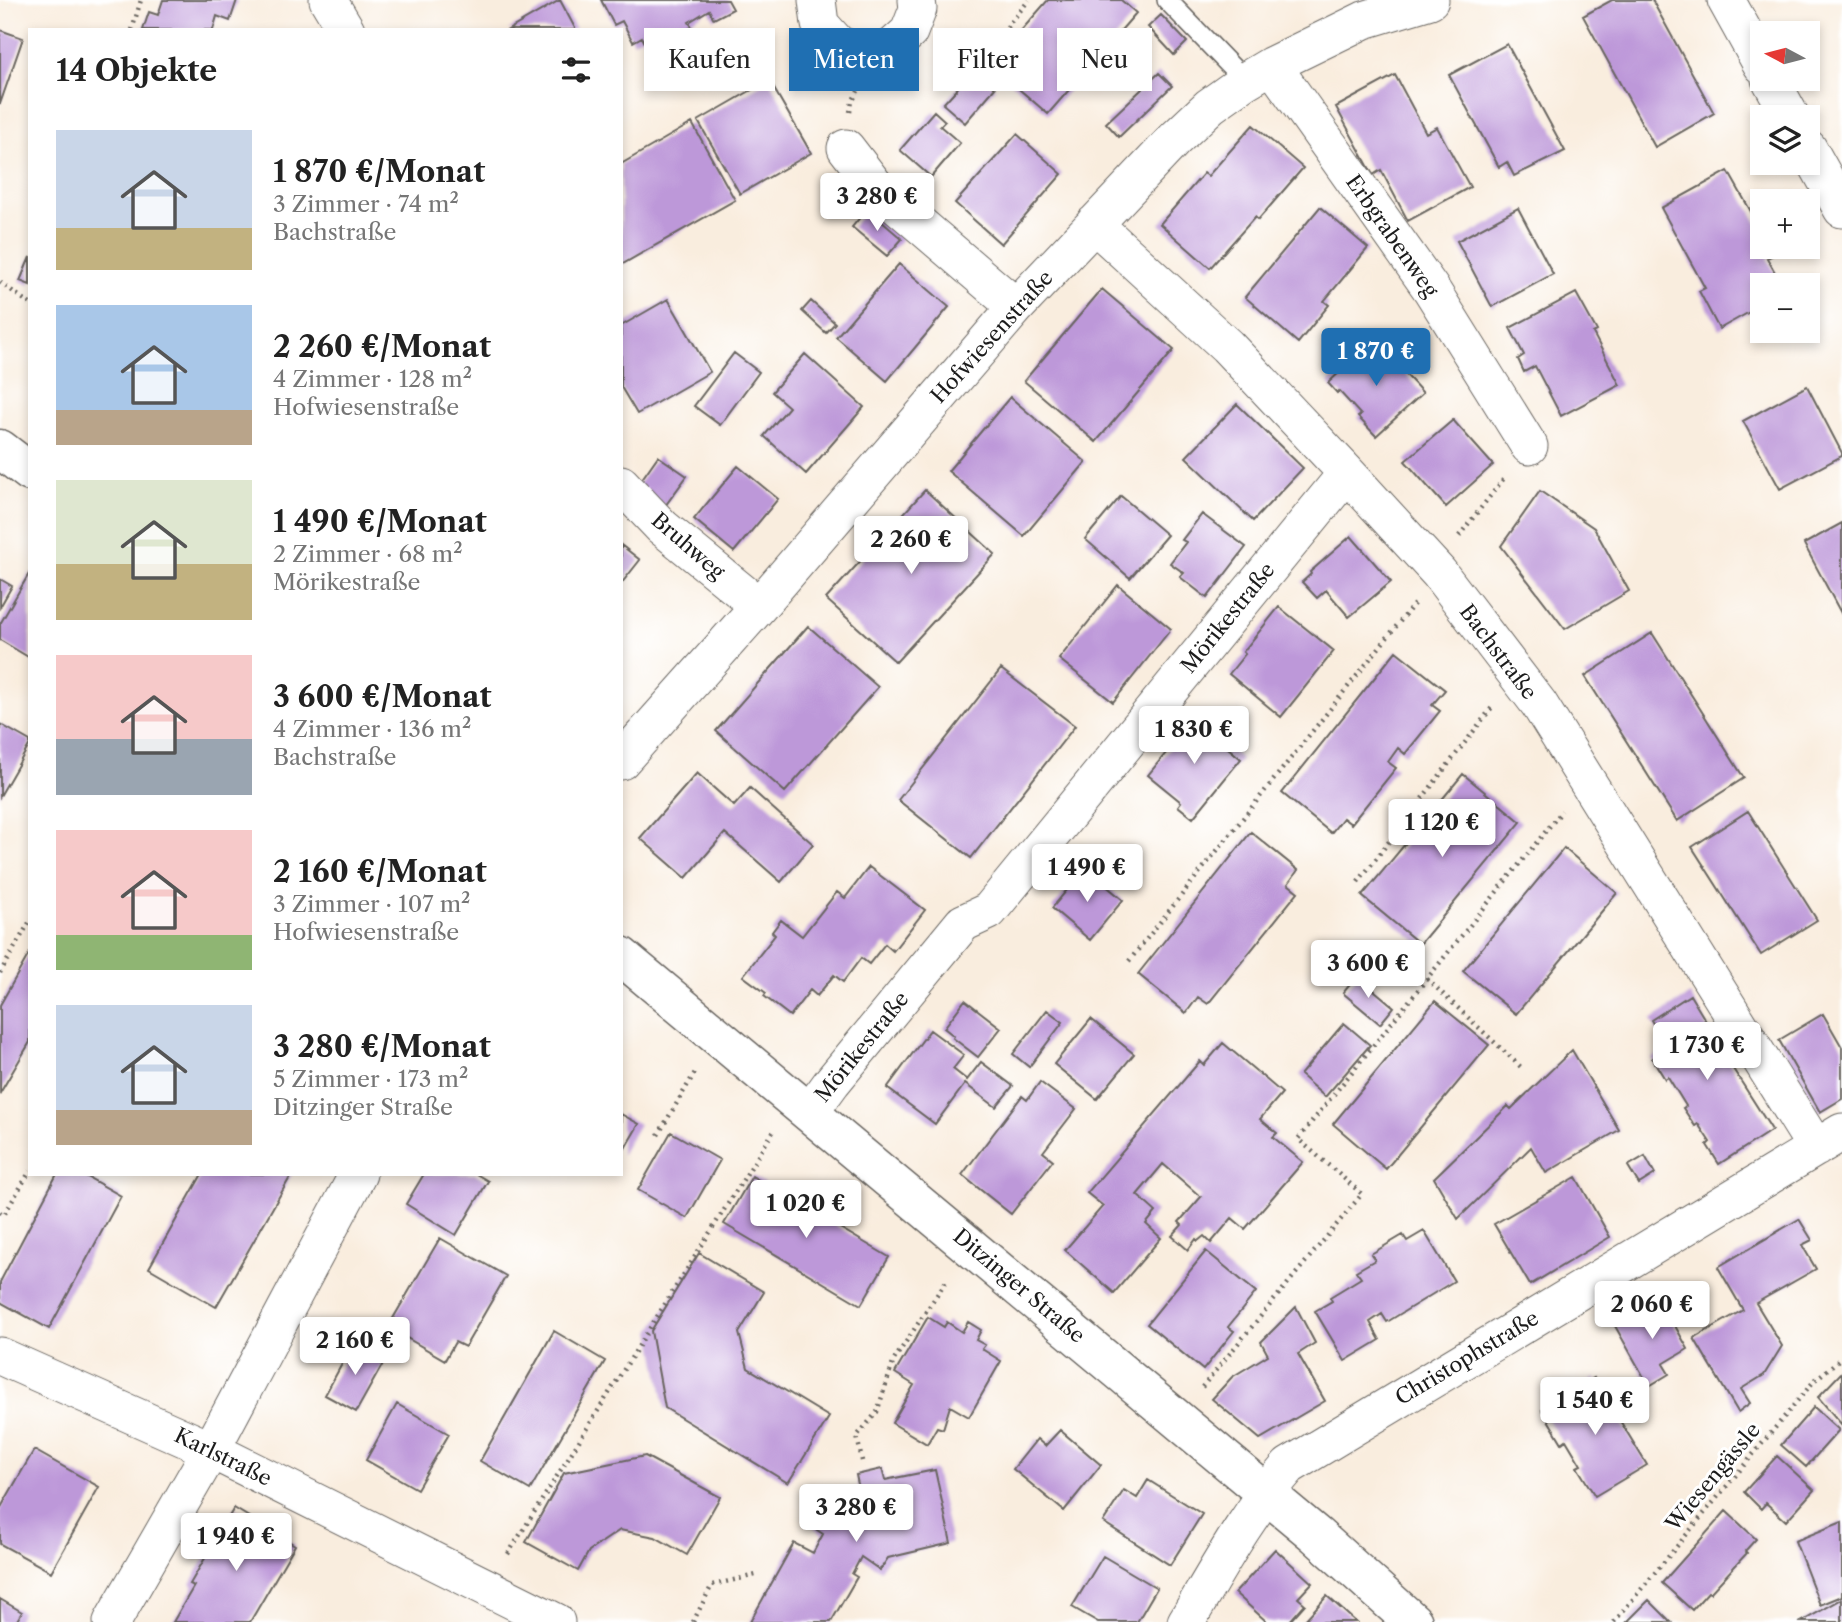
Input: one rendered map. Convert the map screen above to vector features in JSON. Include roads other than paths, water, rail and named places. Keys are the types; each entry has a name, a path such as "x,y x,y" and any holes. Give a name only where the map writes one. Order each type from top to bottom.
{"main road":[{"path":"0,449 28,470"},
{"name":"Ditzinger Straße","path":"623,958 1177,1418 1316,1535 1413,1622"}],"street":[{"path":"328,0 345,28"},
{"path":"817,0 820,24 839,45 866,54 890,48 909,33 918,9 917,0"},
{"name":"Hofwiesenstraße","path":"623,759 1016,307 1175,139 1210,106 1258,73 1364,20 1430,0"},
{"path":"1726,0 1750,43"},
{"name":"Erbgrabenweg","path":"1258,73 1431,289 1529,446"},
{"path":"846,148 876,187 1016,307"},
{"path":"1820,170 1842,209"},
{"name":"Bachstraße","path":"1094,224 1227,346 1436,571 1539,704 1586,781 1832,1146"},
{"name":"Mörikestraße","path":"802,1105 832,1082 963,923 989,911 1347,473"},
{"name":"Bruhweg","path":"623,486 662,527 758,606"},
{"name":"Christophstraße","path":"1186,1622 1242,1528 1289,1466 1832,1146"},
{"path":"112,1622 211,1450 357,1176"},
{"name":"Karlstraße","path":"0,1356 211,1450 556,1622"}],"lane":[{"path":"1167,0 1258,73"}]}
